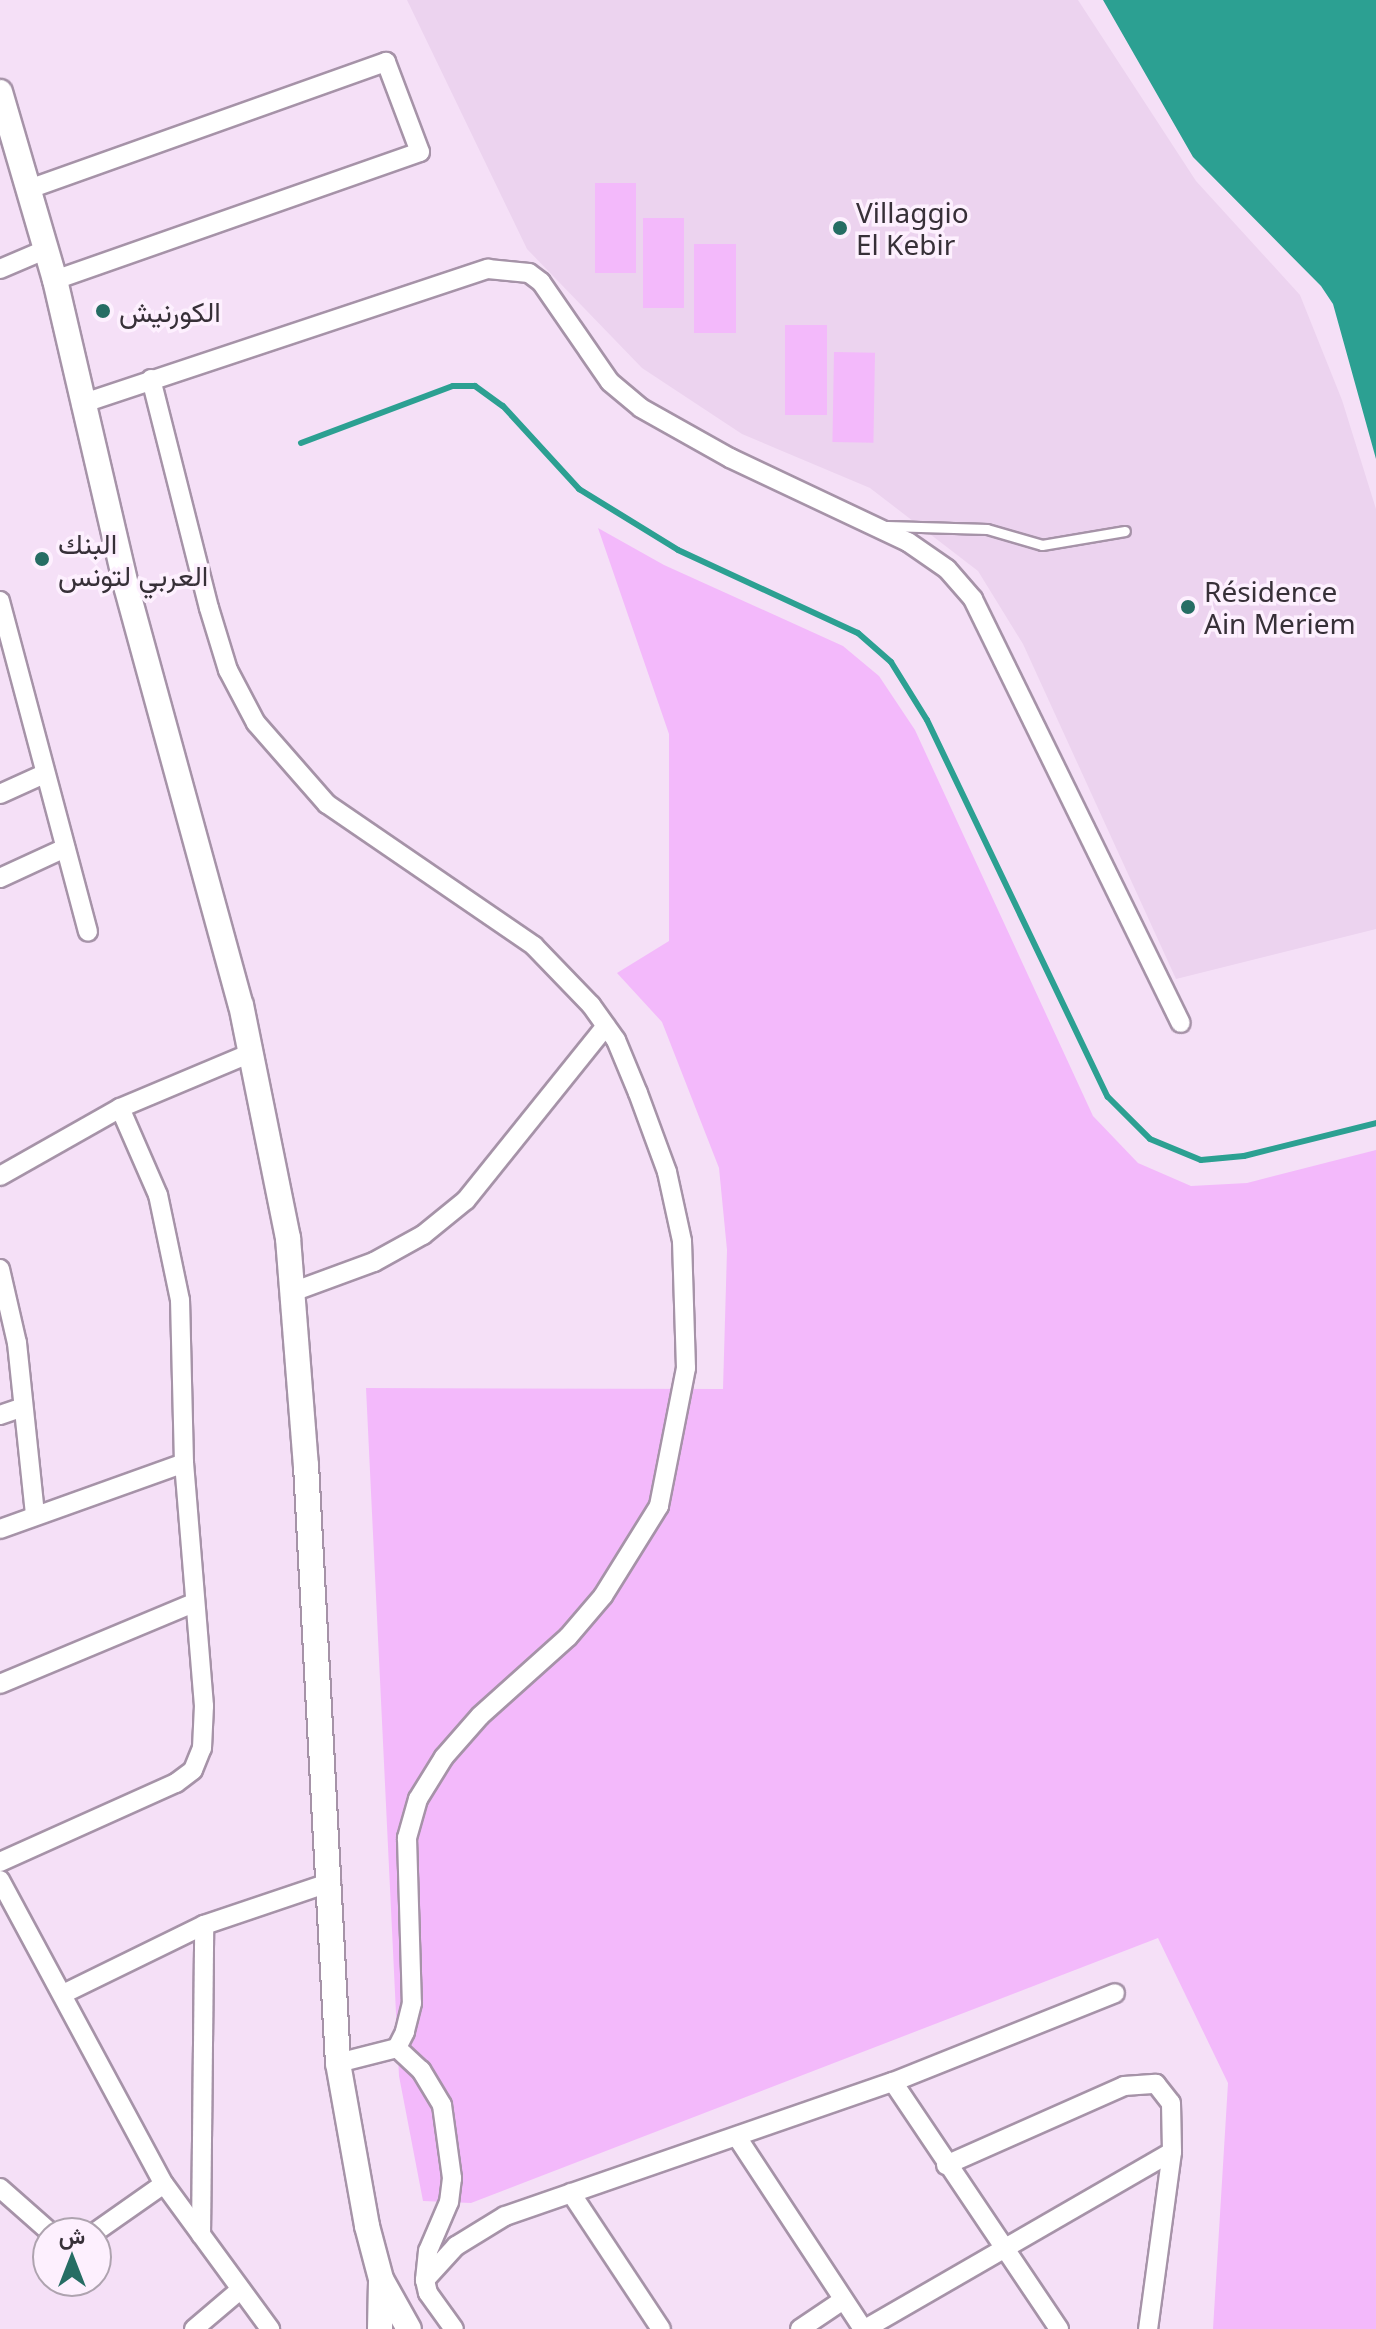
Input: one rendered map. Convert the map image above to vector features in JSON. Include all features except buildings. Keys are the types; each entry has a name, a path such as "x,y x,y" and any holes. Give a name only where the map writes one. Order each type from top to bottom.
{"main road":[{"path":"0,92 47,249 81,404 251,1053 295,1291 331,1882 338,2063 355,2172 381,2279 380,2329"},
{"path":"381,2279 409,2329"}],"street":[{"path":"29,189 386,62 420,152 55,280"},
{"path":"0,269 47,249"},
{"path":"81,404 488,269 517,268 541,282 610,382 641,408 875,527 947,569 973,599 1181,1023"},
{"path":"151,379 209,608 228,670 256,723 327,804 534,946 606,1026 667,1172 682,1241 686,1368 673,1447 659,1506 603,1596 568,1637 480,1716 444,1757 418,1799 407,1838 412,2003 397,2048"},
{"path":"0,605 42,775 88,932"},
{"path":"0,794 42,775"},
{"path":"0,878 65,848"},
{"path":"295,1291 374,1262 423,1235 466,1200 606,1026"},
{"path":"0,1176 120,1108 251,1053"},
{"path":"0,1862 142,1799 193,1770 202,1748 204,1706 184,1463 185,1349 171,1251 143,1153 120,1108"},
{"path":"0,1269 10,1298 35,1515"},
{"path":"0,1415 23,1407"},
{"path":"0,1529 184,1463"},
{"path":"0,1684 194,1603"},
{"path":"65,1993 204,1925 331,1882"},
{"path":"2,1887 65,1993 164,2184 270,2329"},
{"path":"201,2235 204,1925"},
{"path":"425,2280 474,2233 571,2193 893,2082 1115,1993"},
{"path":"338,2063 397,2048"},
{"path":"397,2048 421,2070 442,2105 449,2145 449,2202 428,2251 425,2280 428,2293 454,2329"},
{"path":"946,2165 1142,2081 1168,2094 1172,2152 1148,2329"},
{"path":"893,2082 1059,2329"},
{"path":"737,2137 864,2329 1172,2152"},
{"path":"112,2220 164,2184"},
{"path":"0,2188 33,2217"},
{"path":"571,2193 661,2329"},
{"path":"194,2329 240,2290"},
{"path":"800,2329 843,2300"}],"lane":[{"path":"875,527 987,529 1042,545 1125,531"}],"shaded area":[{"path":"407,0 1078,0 1196,181 1300,295 1342,400 1376,509 1376,929 1176,979 1023,644 978,571 870,488 742,434 642,368 527,249"},
{"path":"1103,0 1376,0 1376,459 1333,304 1321,286 1193,157"},
{"path":"595,183 636,183 636,273 595,273"},
{"path":"643,218 684,218 684,308 643,308"},
{"path":"694,244 736,244 736,333 694,333"},
{"path":"785,325 827,325 827,415 785,415"},
{"path":"834,352 875,353 873,443 832,442"},
{"path":"598,528 664,565 843,646 879,676 915,730 1093,1116 1138,1163 1191,1186 1247,1183 1376,1150 1376,2329 1213,2329 1228,2083 1158,1938 471,2203 423,2201 399,2076 366,1388 723,1389 727,1250 719,1168 662,1022 617,973 669,941 669,734"}],"waterway":[{"path":"301,443 453,386 475,386 503,406 579,489 678,550 858,633 891,662 927,720 1108,1097 1150,1139 1201,1160 1244,1156 1376,1123"}],"place":[{"name":"Villaggio El Kebir","path":"840,228"},
{"name":"الكورنيش","path":"103,311"},
{"name":"البنك العربي لتونس","path":"42,559"},
{"name":"Résidence Ain Meriem","path":"1188,607"}]}
